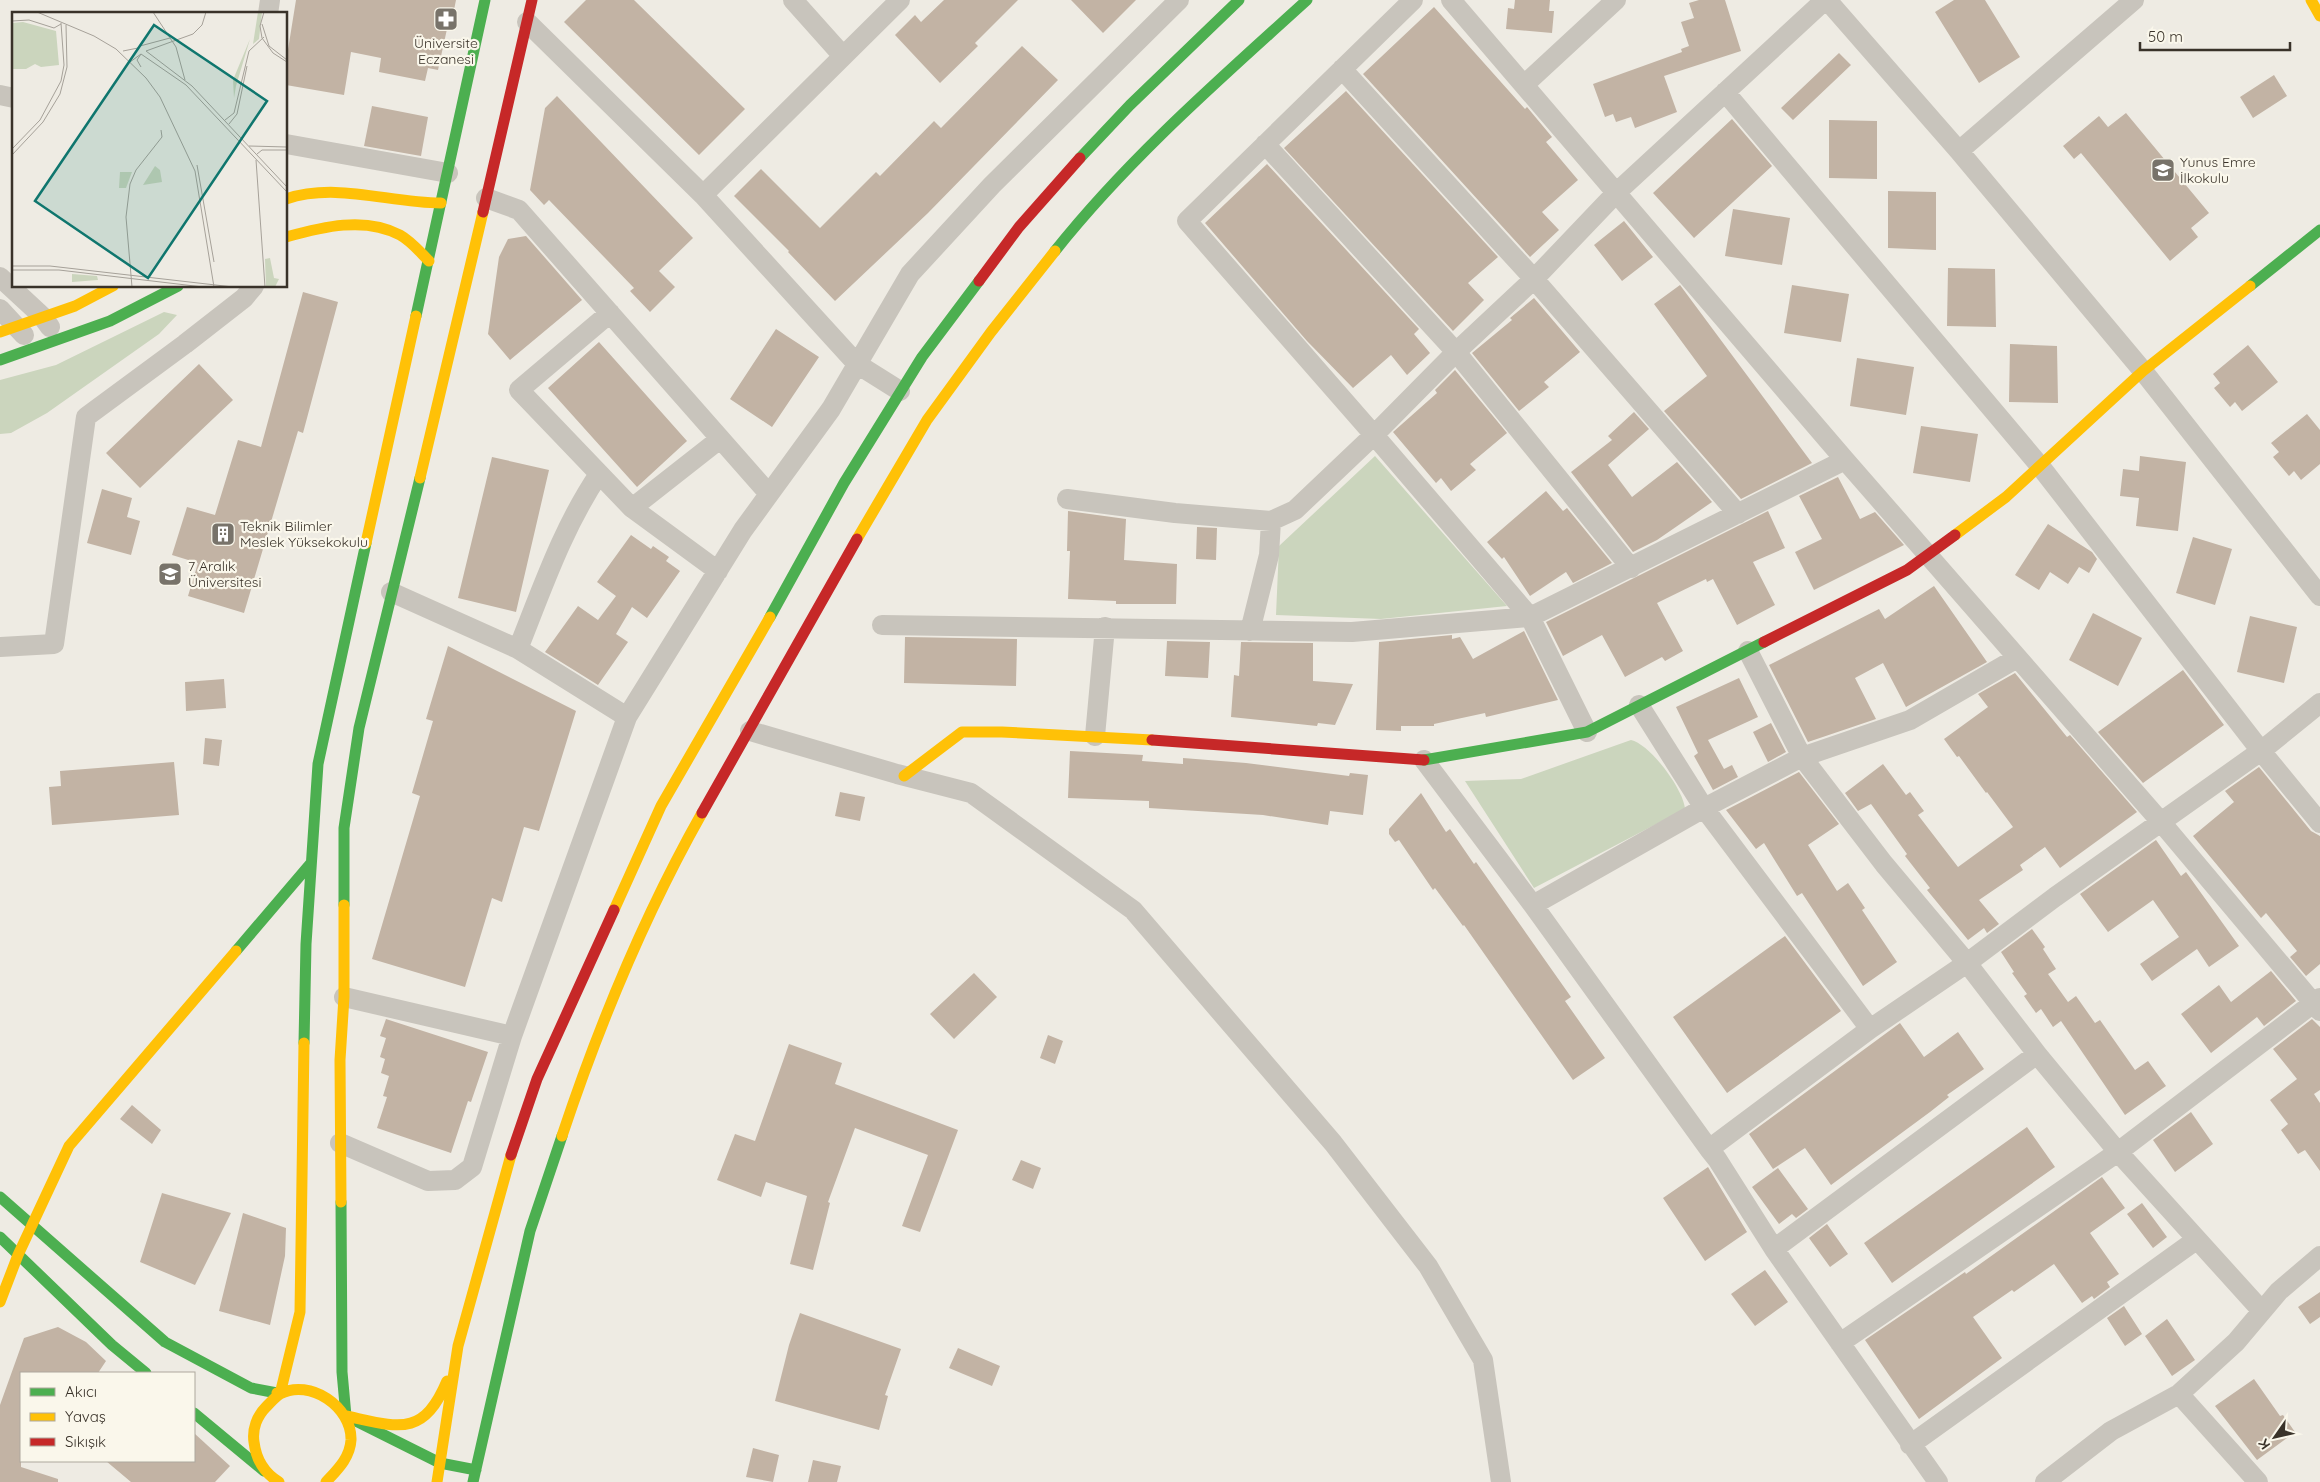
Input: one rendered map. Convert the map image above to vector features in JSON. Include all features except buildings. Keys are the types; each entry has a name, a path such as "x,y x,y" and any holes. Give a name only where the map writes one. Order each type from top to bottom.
{"main road":[{"path":"280,1394 300,1312 306,944 318,764 486,0"},
{"path":"326,1482 338,1473 347,1460 351,1445 342,1372 340,1060 344,997 344,828 359,728 391,592 430,442 532,0"},
{"path":"346,1416 399,1427 423,1421 442,1396 458,1346 506,1171 537,1080 661,806 751,652 844,483 922,356 1019,227 1054,185 1130,105 1239,0"},
{"path":"276,1481 262,1467 254,1452 253,1435 257,1418 266,1404 280,1394 304,1389 321,1393 335,1402 346,1416 440,1463 474,1476 530,1231 570,1112 618,988 679,854 846,558 927,420 991,332 1080,220 1178,117 1307,0"},
{"path":"2311,0 2320,16"},
{"path":"288,198 299,194 340,193 408,203 441,203"},
{"path":"288,236 311,229 346,223 381,229 400,235 429,261"},
{"path":"904,776 962,732 1095,736 1424,760 1587,732 1907,570 1929,555 2006,497 2143,371 2320,230"},
{"path":"9,329 42,316 76,306 109,288"},
{"path":"0,360 34,350 110,321 174,288"},
{"path":"0,1302 18,1255 69,1146 310,862"},
{"path":"0,1197 165,1342 251,1388 280,1394"},
{"path":"14,1209 0,1239 112,1345 145,1372"},
{"path":"437,1482 458,1346"},
{"path":"195,1414 276,1481"}],"street":[{"path":"793,0 842,56"},
{"path":"703,195 900,0"},
{"path":"1413,0 1187,221 1374,435 1530,618 1587,732"},
{"path":"1452,0 1845,460 2318,1004 2118,1152 1840,1343"},
{"path":"1524,85 1616,0"},
{"path":"1067,499 1175,513 1271,521 1295,510 1374,435 1456,352 1534,279 1617,192 1826,0 1959,151 2143,371 2320,596"},
{"path":"1959,151 2134,0"},
{"path":"340,1143 428,1181 455,1180 472,1167 512,1036 626,717 744,530 831,409 910,274 992,185 1174,2"},
{"path":"527,22 703,195 856,364 900,391"},
{"path":"1342,69 1534,279 1738,514"},
{"path":"1725,92 2040,466 2261,751 2320,823"},
{"path":"288,144 448,173"},
{"path":"1265,144 1456,352 1631,568"},
{"path":"486,198 519,210 769,494"},
{"path":"0,276 12,287"},
{"path":"13,288 42,316 61,340"},
{"path":"0,647 54,644 86,417 186,344 244,298 252,288"},
{"path":"0,309 9,329 34,350"},
{"path":"610,313 519,390 632,508 718,571"},
{"path":"632,508 720,439"},
{"path":"882,625 1352,632 1530,618 1845,460"},
{"path":"518,649 562,540 581,501 600,474"},
{"path":"1250,631 1269,555 1271,521"},
{"path":"391,592 518,649 626,717"},
{"path":"1095,736 1105,627"},
{"path":"1748,651 1802,757 1884,864 1967,963 2036,1054 2118,1152 2261,1310"},
{"path":"1532,905 1704,808 1802,757 1910,720 2017,658"},
{"path":"1709,1150 1870,1029 1967,963 2055,896 2261,751 2320,703"},
{"path":"1639,706 1704,808 1870,1029"},
{"path":"750,731 904,776 971,792 1133,910 1333,1143 1428,1266 1483,1360 1501,1482"},
{"path":"1424,760 1532,905 1709,1150 1717,1158 1774,1249 1938,1482"},
{"path":"344,997 512,1036"},
{"path":"1774,1249 2036,1054"},
{"path":"1910,1444 2196,1240"},
{"path":"2045,1482 2111,1431 2179,1394 2236,1342 2278,1291 2320,1256"},
{"path":"2179,1394 2258,1482"}],"green space":[{"path":"164,312 177,315 159,334 47,413 11,433 0,434 0,380 56,365"},
{"path":"1375,456 1507,606 1381,619 1276,615 1279,546"},
{"path":"1631,740 1639,743 1665,769 1679,791 1685,809 1534,888 1465,781 1521,779"}],"traffic: fast":[{"path":"416,316 485,0"},
{"path":"1080,158 1130,105 1239,0"},
{"path":"1055,251 1113,184 1176,120 1307,0"},
{"path":"2250,286 2320,230"},
{"path":"770,617 844,483 922,357 979,281"},
{"path":"0,360 110,321 174,288"},
{"path":"344,905 344,828 359,728 420,478"},
{"path":"304,1043 306,944 318,764 366,543"},
{"path":"1424,760 1587,732 1764,642"},
{"path":"236,951 311,863"},
{"path":"473,1482 530,1231 562,1136"},
{"path":"0,1197 165,1342 251,1388 277,1393"},
{"path":"341,1202 342,1372 346,1416 440,1463 476,1470"},
{"path":"0,1237 112,1345 145,1372"},
{"path":"195,1414 264,1471"}],"traffic: slow":[{"path":"2311,0 2320,16"},
{"path":"288,198 324,192 441,203"},
{"path":"420,478 483,212"},
{"path":"288,236 343,225 372,226 387,229 404,237 429,261"},
{"path":"857,539 927,420 991,332 1055,251"},
{"path":"1955,535 2006,497 2143,371 2250,286"},
{"path":"0,332 75,306 109,288"},
{"path":"366,543 416,316"},
{"path":"614,910 661,806 770,617"},
{"path":"904,776 962,732 1002,732 1152,740"},
{"path":"562,1136 591,1053 624,971 661,890 702,813"},
{"path":"341,1202 340,1060 344,997 344,905"},
{"path":"0,1302 18,1255 69,1146 236,951"},
{"path":"277,1393 280,1394 300,1312 304,1043"},
{"path":"437,1482 458,1346 511,1155"},
{"path":"346,1416 394,1425 407,1424 418,1420 428,1412 438,1399 447,1381"},
{"path":"279,1482 265,1470 259,1460 254,1442 255,1428 263,1411 273,1400 278,1395 292,1390 316,1393 337,1407 345,1417 349,1428 350,1446 342,1463 326,1482"}],"traffic: jam":[{"path":"483,212 532,0"},
{"path":"979,281 1019,227 1080,158"},
{"path":"1764,642 1907,570 1955,535"},
{"path":"702,813 857,539"},
{"path":"1152,740 1424,760"},
{"path":"511,1155 537,1079 614,910"}],"place":[{"name":"Üniversite Eczanesi","path":"446,19"},
{"name":"Yunus Emre İlkokulu","path":"2163,170"},
{"name":"Teknik Bilimler Meslek Yüksekokulu","path":"223,534"},
{"name":"7 Aralık Üniversitesi","path":"170,574"}]}
